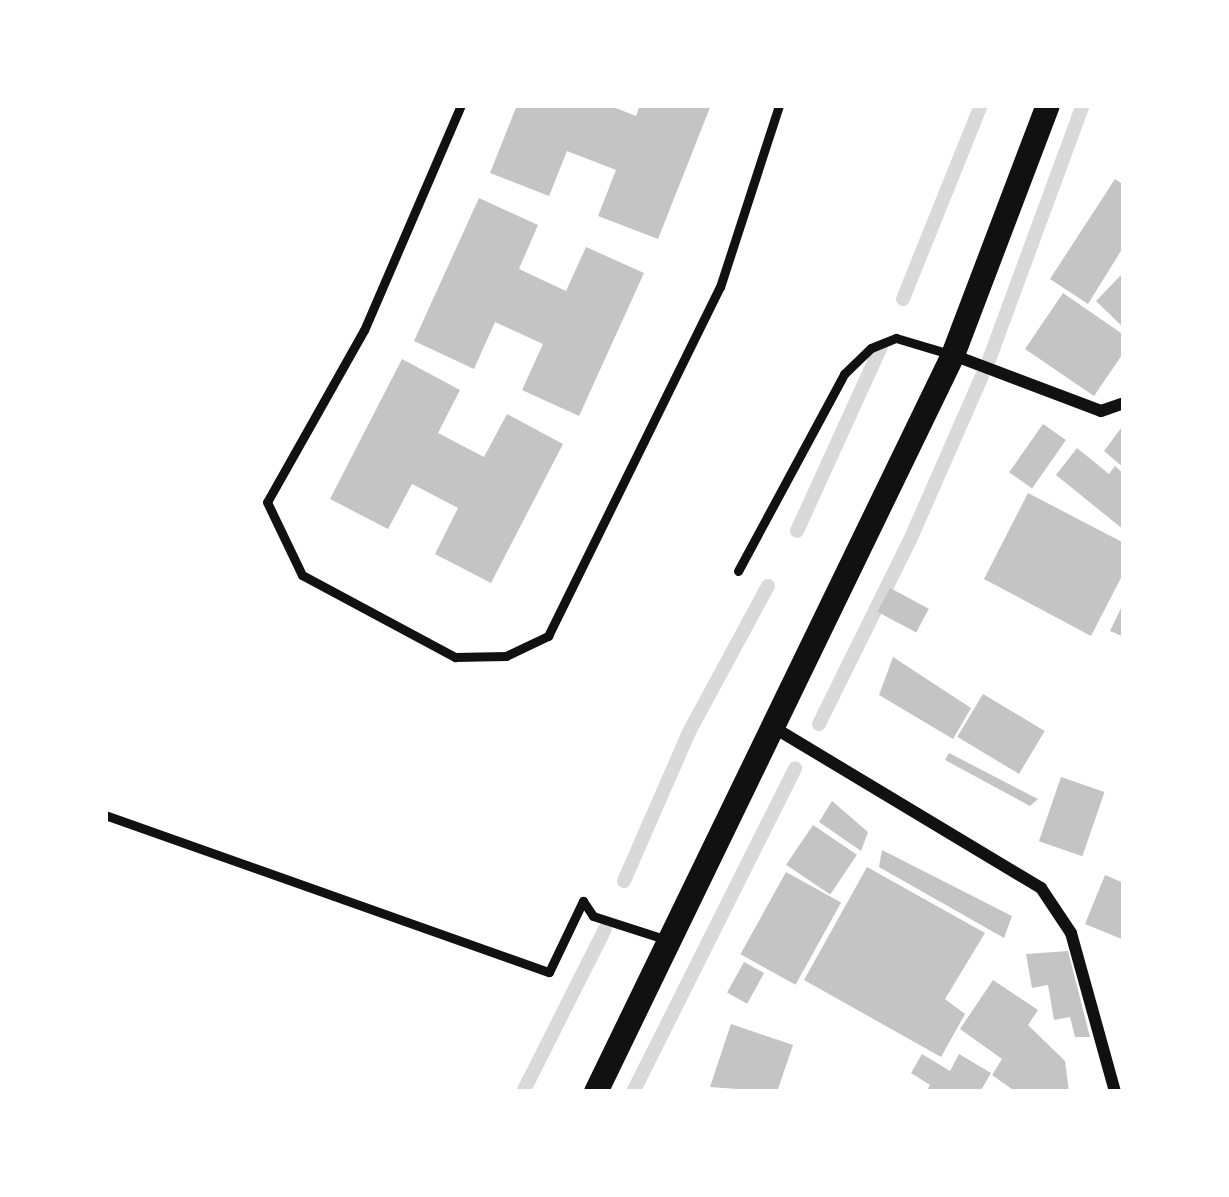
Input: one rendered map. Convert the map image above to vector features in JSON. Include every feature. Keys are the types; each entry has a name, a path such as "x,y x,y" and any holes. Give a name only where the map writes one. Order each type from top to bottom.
{"main road":[{"path":"596,1092 953,355 1048,105"}],"street":[{"path":"953,355 1101,411 1124,403"},
{"path":"772,727 1042,887 1070,933 1115,1092"}],"lane":[{"path":"461,105 364,330 267,502 281,541 302,574 455,657 506,656 548,636 719,287 779,105"},
{"path":"738,572 844,374 871,348 896,338 953,355"},
{"path":"105,814 549,972 583,902 593,916 670,940"}],"building":[{"path":"517,105 608,105 636,116 640,105 711,105 658,239 598,216 616,170 567,151 549,196 490,173"},
{"path":"1115,179 1124,185 1124,246 1088,304 1050,279"},
{"path":"479,198 538,225 519,269 566,291 586,247 644,273 579,416 522,390 543,344 495,322 474,369 414,341"},
{"path":"1124,272 1124,328 1096,301"},
{"path":"1063,293 1124,335 1124,352 1094,396 1025,349"},
{"path":"402,359 460,390 438,433 484,457 507,414 563,444 491,583 435,554 458,508 412,484 388,529 330,499"},
{"path":"1043,424 1066,440 1032,488 1009,472"},
{"path":"1124,424 1124,468 1104,451"},
{"path":"1077,448 1109,474 1115,466 1124,474 1124,530 1056,475"},
{"path":"1028,493 1124,543 1124,572 1091,636 984,579"},
{"path":"890,588 929,609 916,632 877,612"},
{"path":"1124,602 1124,637 1110,631"},
{"path":"893,657 971,708 953,739 879,695"},
{"path":"983,694 1045,731 1019,774 957,737"},
{"path":"949,753 1038,799 1030,806 945,760"},
{"path":"1061,777 1104,792 1082,856 1039,841"},
{"path":"832,801 868,832 861,851 819,822"},
{"path":"813,825 857,855 830,894 786,865"},
{"path":"882,850 1012,916 1004,938 879,867"},
{"path":"867,867 985,933 945,999 965,1014 941,1057 804,980"},
{"path":"786,872 841,903 796,985 740,954"},
{"path":"1105,875 1124,883 1124,940 1085,924"},
{"path":"1068,951 1090,1037 1075,1037 1070,1017 1054,1020 1048,985 1032,988 1026,954"},
{"path":"744,962 764,973 747,1004 727,993"},
{"path":"993,980 1038,1010 1028,1025 1065,1061 1069,1092 1016,1092 992,1075 1002,1059 960,1029"},
{"path":"731,1024 793,1045 777,1092 710,1087"},
{"path":"922,1054 950,1071 959,1054 991,1073 980,1092 926,1092 930,1085 911,1073"}],"waterway":[{"path":"903,299 981,105"},
{"path":"989,360 1083,105"},
{"path":"797,531 881,347"},
{"path":"819,724 910,540 982,376"},
{"path":"624,881 689,732 768,586"},
{"path":"633,1092 795,768"},
{"path":"523,1092 605,929"}]}
